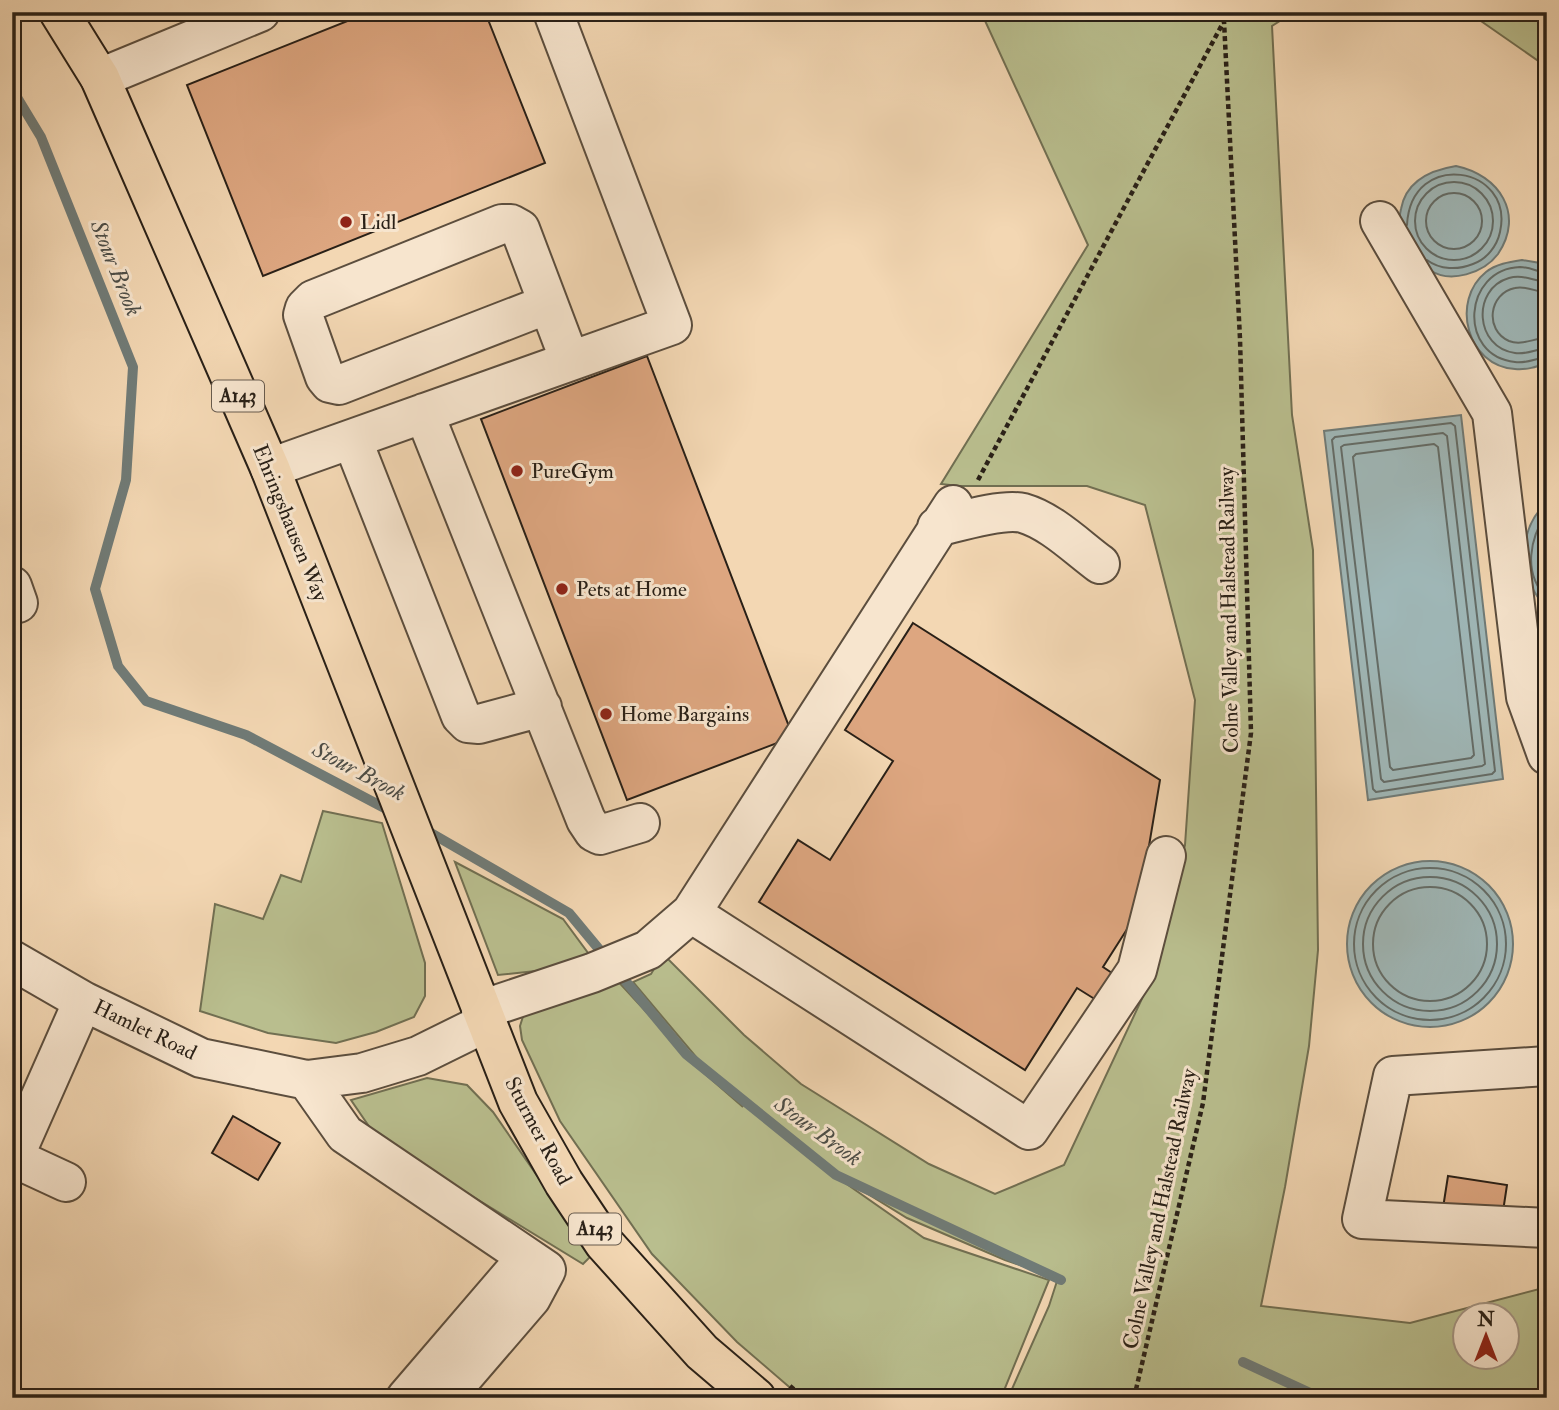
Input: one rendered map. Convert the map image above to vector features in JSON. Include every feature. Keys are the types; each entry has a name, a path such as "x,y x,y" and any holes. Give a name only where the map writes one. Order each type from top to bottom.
{"main road":[{"name":"Ehringshausen Way","path":"59,12 100,78 270,468 419,850"},
{"name":"Sturmer Road","path":"419,850 518,1102 564,1182 604,1243 702,1352 770,1389"}],"street":[{"path":"100,78 260,12"},
{"path":"270,468 672,325 553,12"},
{"path":"1380,221 1492,413 1526,697 1547,755"},
{"path":"548,304 339,385 330,383 325,377 303,315 305,307 313,300 502,224 512,224 520,229 570,361"},
{"path":"424,413 586,820 594,832 600,835 640,823"},
{"path":"352,439 461,716 468,723 479,724 542,707"},
{"path":"945,516 1021,512 1044,523 1100,564"},
{"name":"Hamlet Road","path":"12,960 83,1001 201,1058 307,1080 362,1073 418,1056 483,1016 648,950 691,913 945,516"},
{"path":"691,913 1029,1130 1137,970 1166,856"},
{"path":"66,1182 13,1157 83,1001"},
{"path":"1547,1066 1393,1076 1362,1219 1547,1228"},
{"path":"307,1080 345,1134 537,1263"},
{"path":"407,1398 537,1263"},
{"path":"445,1398 531,1298 537,1263"}],"path":[{"path":"945,516 972,491 1224,21 1239,12"},
{"name":"Colne Valley and Halstead Railway","path":"1134,1398 1203,1103 1251,733 1240,353 1224,21"},
{"path":"770,1389 804,1398"}],"green space":[{"path":"981,12 1294,12 1272,26 1292,415 1313,550 1318,950 1309,1046 1261,1306 1410,1323 1450,1312 1450,1372 1520,1372 1520,1302 1490,1302 1547,1287 1547,1398 1008,1398 1049,1306 1058,1278 1005,1260 907,1218 808,1157 924,1238 1049,1280 1001,1398 802,1398 737,1342 652,1254 560,1121 522,1040 520,1026 525,1010 614,977 697,1067 743,1107 718,1083 633,982 651,974 663,954 744,1035 801,1084 929,1164 995,1194 1064,1165 1147,988 1185,845 1195,700 1145,505 1087,486 941,484 1088,245"},
{"path":"1468,12 1547,12 1547,67"},
{"path":"323,811 382,823 425,963 425,996 414,1017 376,1032 336,1043 268,1033 200,1011 215,904 263,919 281,875 301,882"},
{"path":"455,862 563,919 591,957 554,969 498,975"},
{"path":"427,1078 467,1085 493,1112 592,1255 583,1264 377,1138 351,1100"}],"water":[{"path":"1456,166 1484,178 1495,187 1508,211 1509,225 1506,239 1492,261 1476,271 1447,276 1426,266 1402,231 1400,217 1404,199 1414,184 1438,170"},
{"path":"1522,260 1540,263 1547,268 1547,363 1515,369 1498,365 1485,357 1475,345 1467,315 1475,284 1486,272 1498,265"},
{"path":"1461,415 1503,779 1368,800 1324,431"},
{"path":"1547,502 1547,608 1530,583 1524,555 1530,527"},
{"path":"1430,861 1462,867 1489,885 1507,912 1513,944 1507,976 1489,1003 1462,1021 1430,1027 1398,1021 1371,1003 1353,976 1347,944 1353,912 1371,885 1398,867"}],"building":[{"path":"370,12 485,12 545,163 263,276 187,85"},
{"path":"647,356 793,737 627,800 481,419"},
{"path":"913,623 1160,780 1138,912 1103,967 1118,977 1101,1003 1077,988 1025,1070 759,902 798,840 830,860 893,761 845,730"},
{"path":"233,1116 280,1143 258,1180 212,1153"},
{"path":"1448,1176 1507,1185 1502,1218 1443,1208"}],"waterway":[{"name":"Stour Brook","path":"12,89 41,137 133,367 126,480 95,589 118,666 146,701 246,735 394,813"},
{"name":"Stour Brook","path":"424,829 569,913 686,1054 836,1175 1061,1280"},
{"name":"Stour Brook","path":"1243,1362 1321,1398"},
{"name":"Stour Brook","path":"1522,1398 1547,1393"}],"place":[{"name":"Lidl","path":"346,222"},
{"name":"PureGym","path":"517,471"},
{"name":"Pets at Home","path":"562,589"},
{"name":"Home Bargains","path":"606,714"}]}
